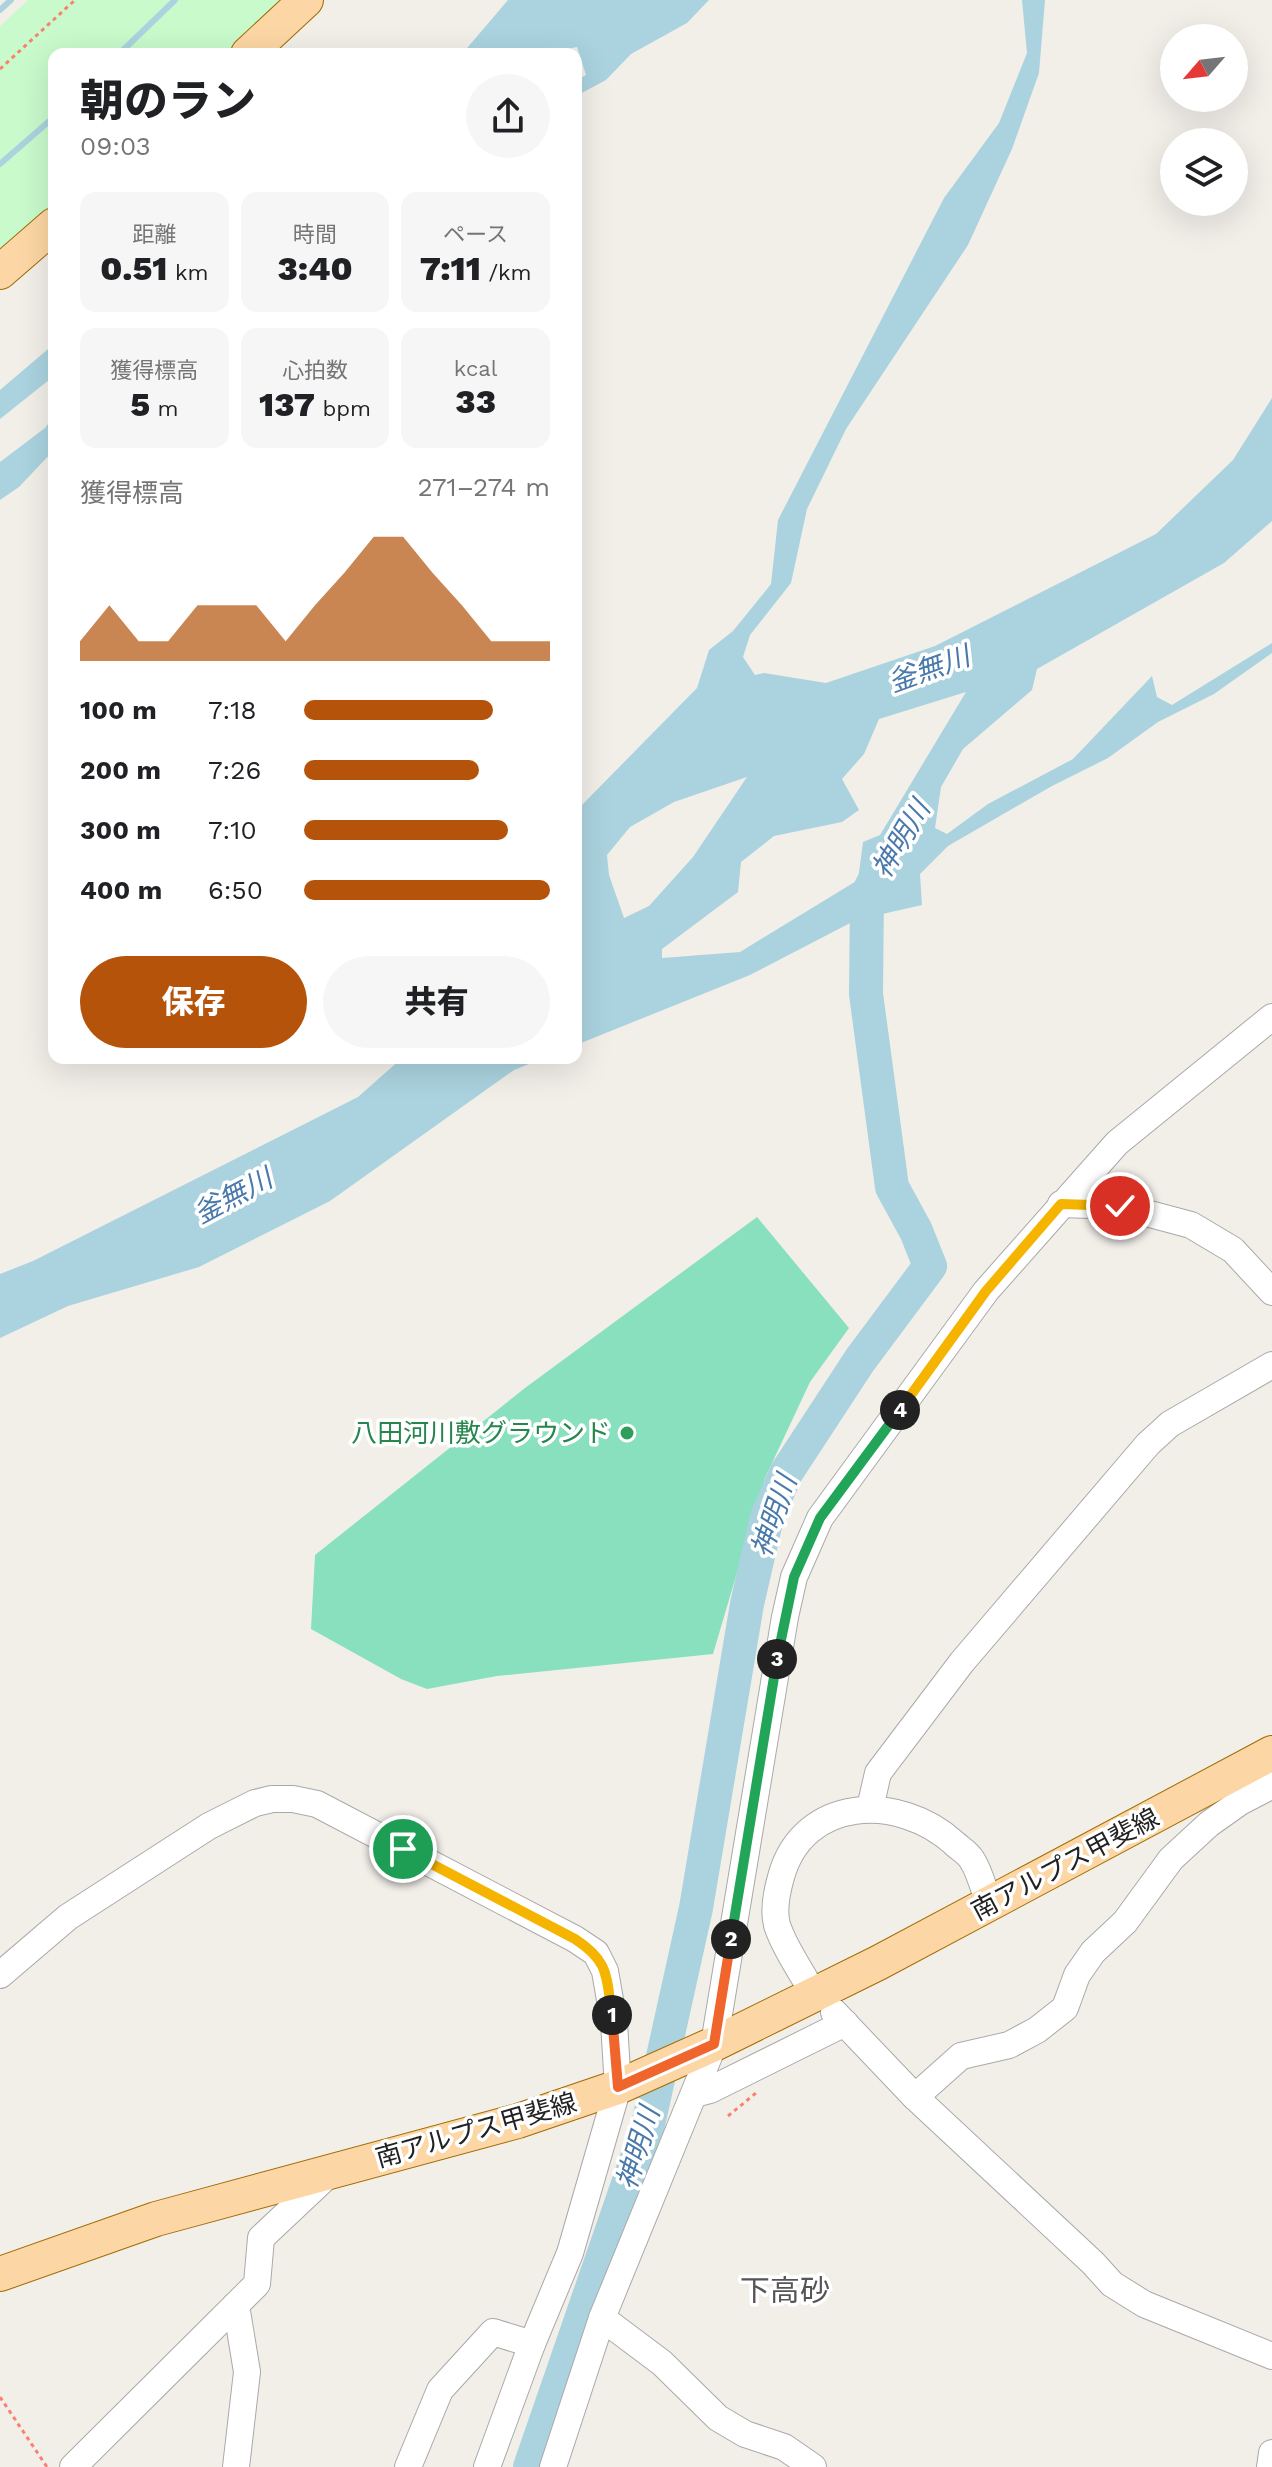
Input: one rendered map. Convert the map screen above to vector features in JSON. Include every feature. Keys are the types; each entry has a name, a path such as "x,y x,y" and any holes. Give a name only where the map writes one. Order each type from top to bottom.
{"main road":[{"path":"254,48 306,0"},
{"path":"0,272 48,230"},
{"name":"南アルプス甲斐線","path":"0,2274 156,2219 518,2121 624,2084 702,2049 990,1905 1272,1753"}],"street":[{"path":"553,2467 602,2318 695,2094 782,1631 794,1577 820,1518 986,1291 1061,1204 1117,1143 1272,1017"},
{"path":"1061,1204 1120,1206 1191,1225 1233,1250 1272,1292"},
{"path":"870,1808 878,1773 962,1662 1148,1444 1170,1424 1272,1365"},
{"path":"915,2097 961,2056 1009,2045 1037,2030 1065,2008 1077,1975 1093,1952 1125,1922 1171,1859 1209,1824 1265,1789 1272,1778"},
{"path":"0,1975 68,1917 209,1826 255,1803 293,1799 317,1804 575,1939 596,1953 605,1971 624,2084 570,2253 532,2344 487,2467"},
{"path":"805,1979 776,1922 777,1893 785,1861 799,1841 816,1826 850,1810 870,1808 910,1814 942,1832 971,1859 990,1905"},
{"path":"695,2094 710,2090 840,2018 915,2097 1112,2284 1144,2304 1271,2350"},
{"path":"73,2467 257,2284 261,2238 332,2171"},
{"path":"236,2305 247,2372 236,2467"},
{"path":"602,2318 662,2363 718,2418 745,2434 784,2447 813,2467"},
{"path":"408,2467 440,2390 493,2332 532,2344"},
{"path":"1270,2467 1272,2453"}],"path":[{"path":"0,69 75,0"},
{"path":"0,2397 47,2467"}],"green space":[{"path":"28,0 288,0 236,48 48,48 48,214 0,257 0,26"},
{"name":"八田河川敷グラウンド","path":"757,1217 849,1328 810,1382 765,1478 713,1654 497,1676 427,1689 401,1679 311,1629 315,1555 525,1388"}],"water":[{"path":"508,0 709,0 687,23 631,54 606,80 582,93 582,77 586,75 582,48 467,48"},
{"name":"釜無川","path":"1022,0 1045,0 1039,73 1012,149 968,245 846,429 807,509 791,583 750,635 743,657 755,675 764,673 826,683 935,646 1156,534 1233,460 1272,398 1272,521 1224,563 1037,669 1032,690 963,749 941,787 935,828 947,834 988,804 1073,759 1152,676 1157,697 1172,705 1272,643 1272,653 1214,694 1158,722 1108,758 1052,786 948,846 920,874 922,905 856,920 750,975 582,1043 582,805 697,688 709,650 733,631 771,584 778,520 944,198 999,123 1027,53","holes":["966,692 880,835 863,842 858,880 740,952 662,958 662,949 738,892 741,862 774,836 842,822 859,810 842,779 864,754 879,719","747,777 693,857 649,906 624,918 609,875 607,855 630,827 674,802"]},
{"path":"48,349 48,381 0,419 0,390"},
{"path":"48,424 48,456 19,487 0,500 0,462"},
{"name":"釜無川","path":"395,1064 529,1064 514,1070 330,1201 199,1267 68,1306 0,1338 0,1274 33,1261 358,1097"}],"waterway":[{"path":"0,10 11,0"},
{"path":"125,48 175,0"},
{"path":"0,164 48,122"},
{"name":"神明川","path":"530,2467 647,2129 696,1908 747,1604 767,1517 786,1473 860,1360 930,1266 916,1231 892,1187 866,994 867,895 877,876"}],"place":[{"name":"八田河川敷グラウンド","path":"627,1433"}],"district":[{"name":"下高砂","path":"785,2290"}],"route":[{"path":"403,1849 596,1953 605,1971 614,2023 618,2087 714,2044 785,1617 794,1577 820,1518 986,1291 1061,1204 1120,1206"}]}
